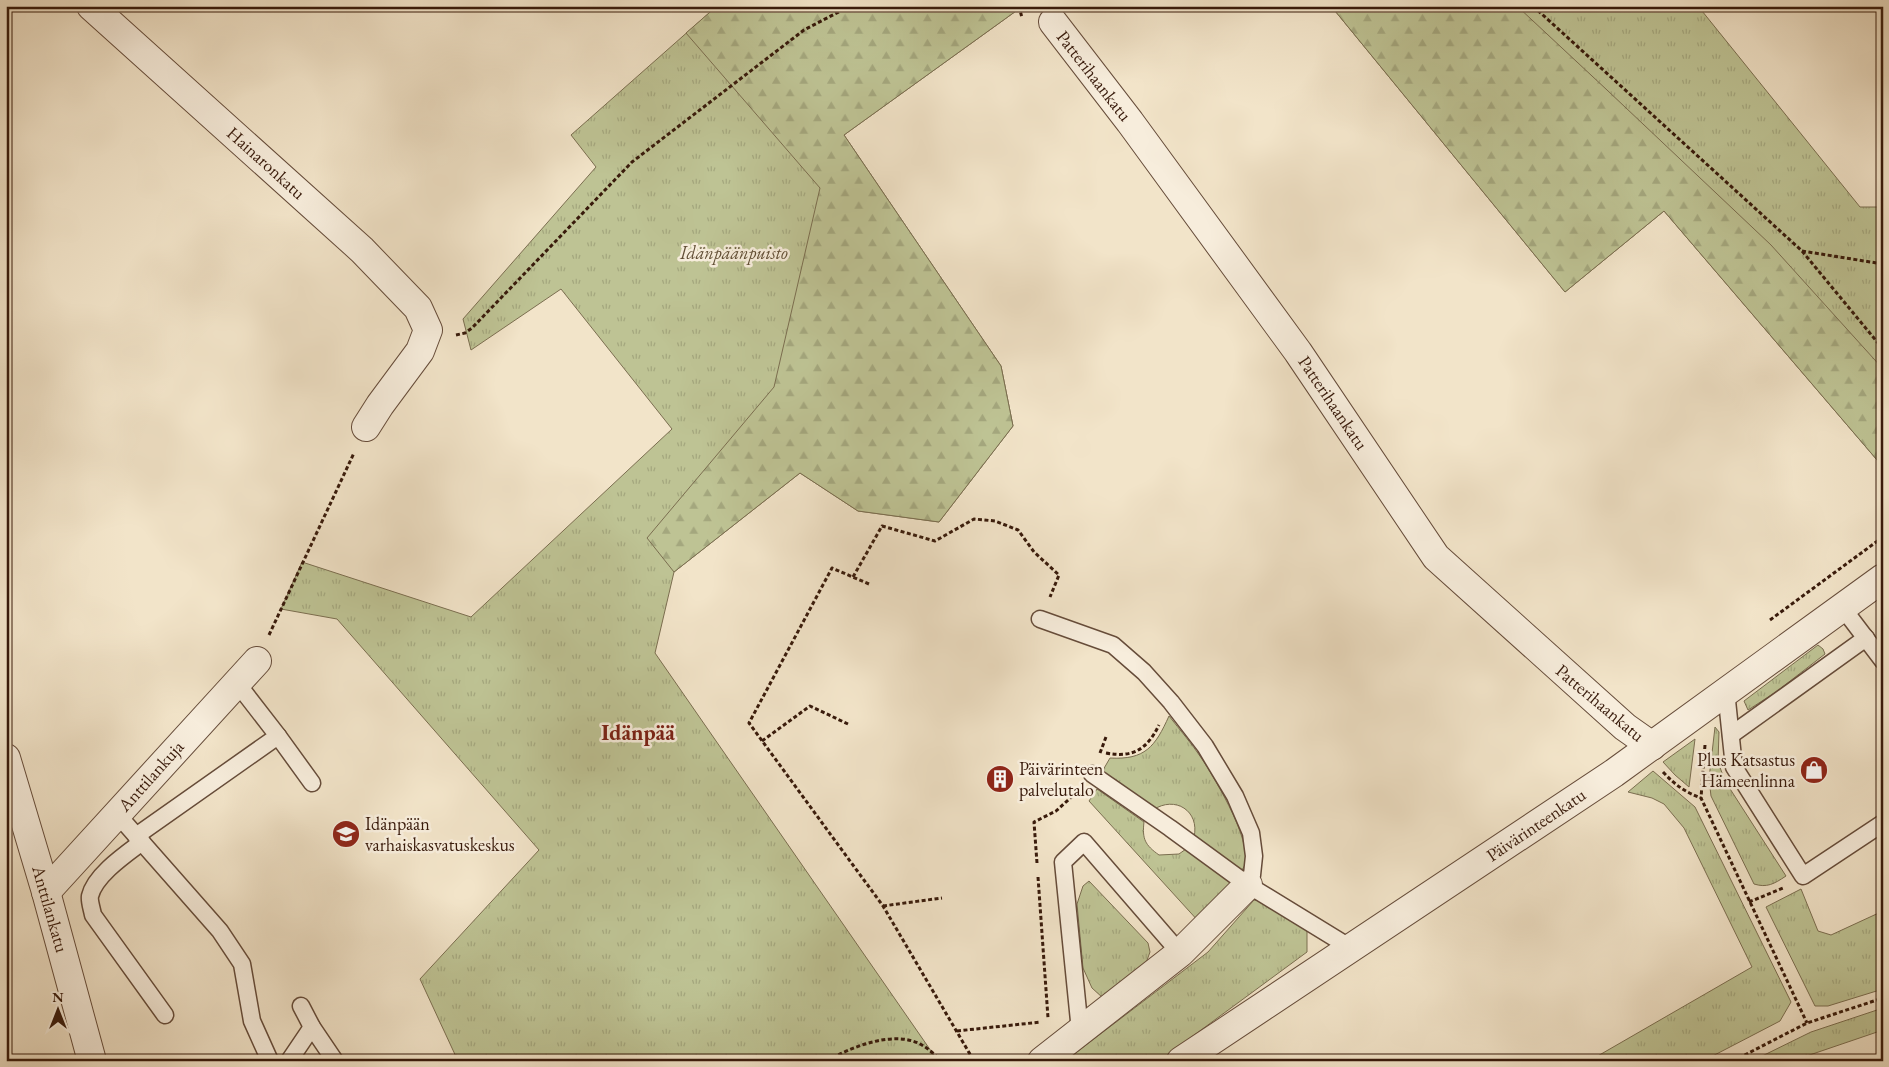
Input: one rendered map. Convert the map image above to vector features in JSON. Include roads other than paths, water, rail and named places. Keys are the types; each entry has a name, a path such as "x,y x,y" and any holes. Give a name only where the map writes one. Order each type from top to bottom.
{"street":[{"name":"Hainaronkatu","path":"92,6 362,250 418,308 428,330 420,351 366,427"},
{"name":"Patterihaankatu","path":"1053,22 1130,122 1298,352 1436,557 1649,748"},
{"name":"Päivärinteenkatu","path":"1181,1061 1649,748 1883,578"},
{"name":"Anttilankuja","path":"46,892 257,661"},
{"name":"Anttilankatu","path":"6,758 46,892 92,1061"},
{"path":"1042,1061 1180,953 1248,885"}],"lane":[{"path":"1842,607 1883,661"},
{"path":"1040,618 1113,645 1144,672 1171,702 1205,746 1235,796 1251,833 1254,856 1252,875 1248,885"},
{"path":"1731,735 1866,638"},
{"path":"237,682 312,783"},
{"path":"1726,691 1734,767 1803,876 1883,823"},
{"path":"165,1015 94,915 90,897 95,886 111,866 139,839 278,736"},
{"path":"1092,774 1248,885 1351,948"},
{"path":"117,814 220,931 242,964 252,1021 270,1061"},
{"path":"1080,1032 1063,862 1084,842 1180,953"},
{"path":"301,1006 312,1027 335,1061"},
{"path":"290,1061 312,1027"}],"place":[{"name":"Plus Katsastus Hämeenlinna","path":"1814,770"},
{"name":"Päivärinteen palvelutalo","path":"1000,779"},
{"name":"Idänpään varhaiskasvatuskeskus","path":"346,834"}],"district":[{"name":"Idänpää","path":"638,732"}],"park label":[{"name":"Idänpäänpuisto","path":"734,253"}]}
